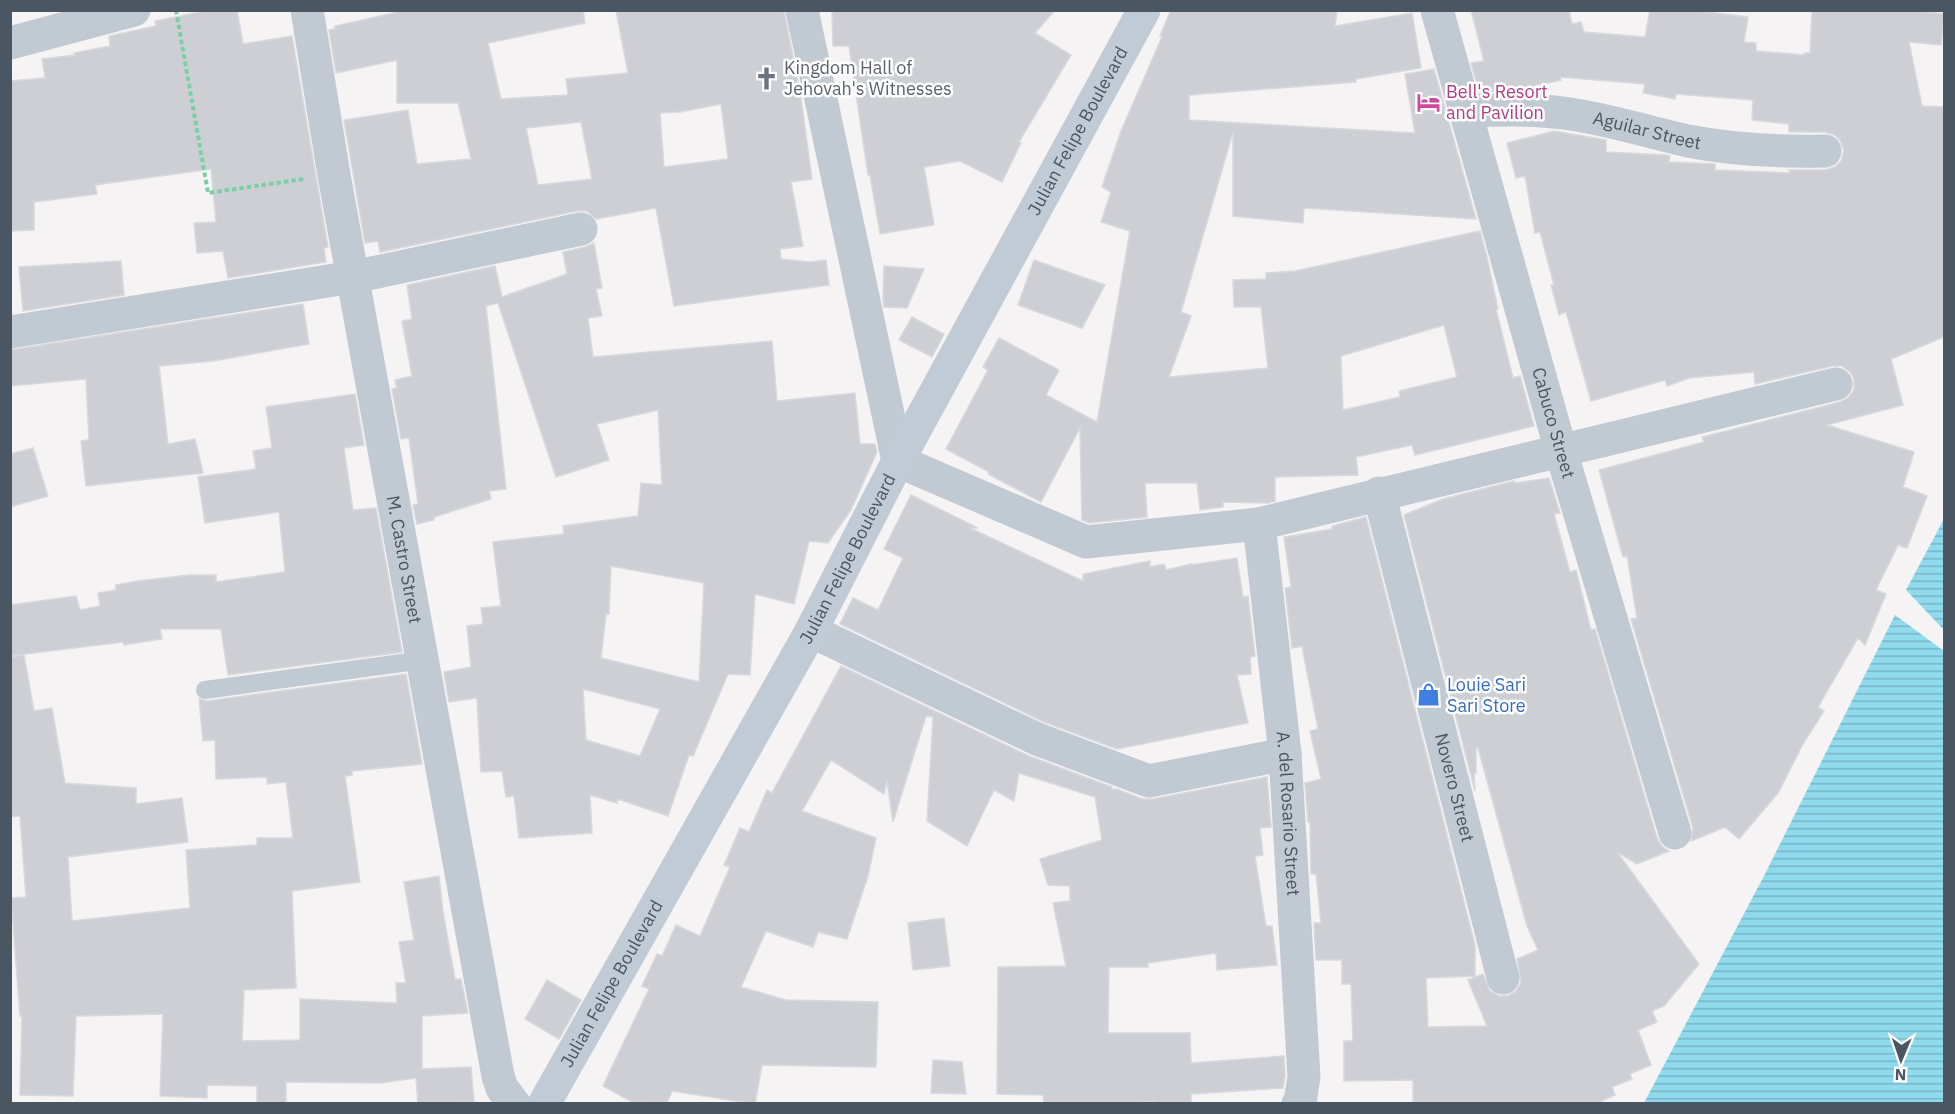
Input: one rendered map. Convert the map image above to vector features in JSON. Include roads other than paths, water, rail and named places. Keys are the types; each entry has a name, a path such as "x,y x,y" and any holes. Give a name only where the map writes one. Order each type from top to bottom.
{"main road":[{"name":"Julian Felipe Boulevard","path":"544,1104 811,631 898,460 1144,10"}],"street":[{"path":"10,43 134,10"},
{"name":"M. Castro Street","path":"307,10 334,175 498,1076 502,1088 514,1104"},
{"path":"802,10 898,460 1086,542 1259,524 1379,493 1836,384"},
{"name":"Cabuco Street","path":"1437,10 1561,451 1675,833"},
{"name":"Aguilar Street","path":"1467,111 1519,109 1565,113 1690,141 1740,149 1783,152 1825,151"},
{"path":"10,332 353,277 581,230"},
{"name":"Novero Street","path":"1379,493 1503,978"},
{"name":"A. del Rosario Street","path":"1259,524 1286,754 1304,1077 1298,1104"},
{"path":"811,631 1037,739 1149,781 1286,754"}],"lane":[{"path":"205,690 423,660"}],"water":[{"path":"1944,519 1944,630 1906,590"},
{"path":"1895,615 1944,651 1944,1103 1644,1103 1765,874"}],"place":[{"name":"Kingdom Hall of Jehovah's Witnesses","path":"766,78"},
{"name":"Bell's Resort and Pavilion","path":"1428,102"},
{"name":"Louie Sari Sari Store","path":"1429,695"}]}
